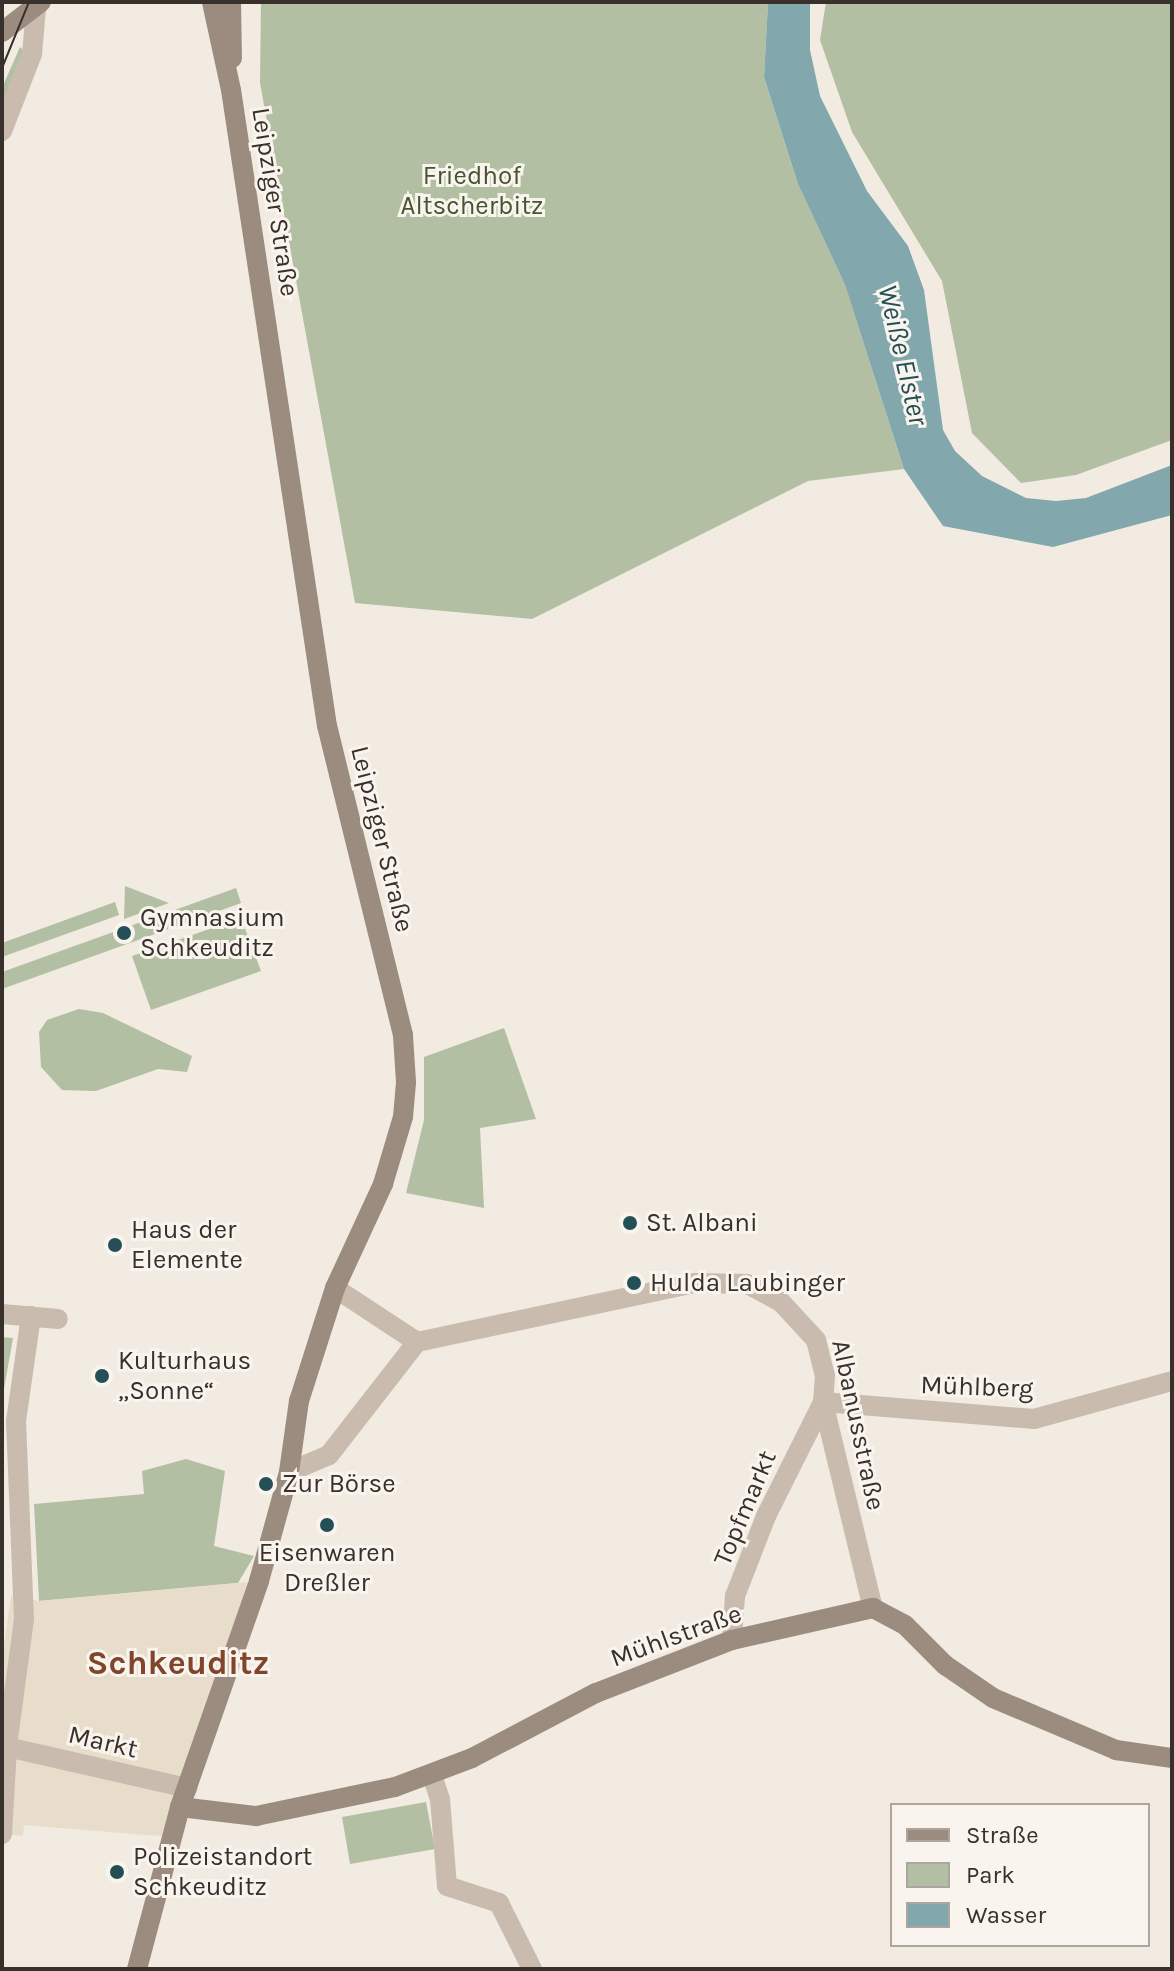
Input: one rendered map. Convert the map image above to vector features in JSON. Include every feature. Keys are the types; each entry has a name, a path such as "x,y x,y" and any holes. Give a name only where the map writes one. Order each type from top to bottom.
{"street":[{"name":"Leipziger Straße","path":"183,1797 259,1581 289,1472 299,1401 335,1288 383,1184 403,1117 403,1035 327,726 231,90 212,2"},
{"name":"Leipziger Straße","path":"231,2 231,90"},
{"path":"2,32 39,5"},
{"path":"2,131 32,54 39,5"},
{"name":"Albanusstraße","path":"417,1342 695,1283 747,1284 781,1302 816,1340 825,1375 823,1402 873,1608"},
{"path":"289,1472 329,1455 417,1342 335,1288"},
{"path":"2,1314 58,1319"},
{"path":"2,1834 6,1702 24,1598 16,1421 31,1316"},
{"name":"Mühlberg","path":"823,1402 1034,1419 1172,1381"},
{"name":"Topfmarkt","path":"732,1640 735,1596 766,1516 823,1402"},
{"path":"873,1608 905,1625 945,1665 993,1698 1116,1750 1172,1758"},
{"name":"Mühlstraße","path":"183,1797 256,1816 432,1775 596,1693 732,1640 873,1608"},
{"name":"Markt","path":"7,1747 183,1797"},
{"path":"432,1775 440,1799 447,1886 499,1903 532,1969"},
{"path":"137,1969 183,1797"}],"green space":[{"name":"Friedhof Altscherbitz","path":"261,2 768,2 764,77 798,184 845,285 904,469 808,481 532,619 355,603 260,83"},
{"path":"826,2 1172,2 1172,440 1076,475 1021,483 972,433 942,281 852,132 820,40"},
{"path":"20,47 26,53 2,113 2,88"},
{"path":"125,886 169,903 124,919"},
{"path":"236,888 241,903 2,989 2,972"},
{"path":"115,902 119,915 2,957 2,943"},
{"path":"241,918 261,971 151,1010 132,956"},
{"path":"79,1009 103,1013 192,1056 187,1072 158,1069 96,1091 62,1090 41,1067 39,1032 47,1020"},
{"path":"504,1028 536,1119 480,1128 484,1208 406,1193 424,1120 424,1057"},
{"path":"2,1337 13,1338 2,1400"},
{"path":"186,1459 225,1471 214,1546 254,1556 238,1583 39,1601 34,1504 144,1494 142,1471"},
{"path":"426,1802 435,1849 350,1864 342,1817"}],"shaded area":[{"path":"259,1581 172,1837 24,1825 23,1836 2,1834 2,1659 11,1596 39,1601"}],"water":[{"name":"Weiße Elster","path":"768,2 810,2 810,50 820,96 867,191 908,246 924,290 943,430 955,451 982,476 1026,498 1056,501 1086,498 1172,465 1172,515 1053,547 943,526 904,469 845,285 798,184 764,77"}],"tram line":[{"path":"2,68 29,2"}],"place":[{"name":"Gymnasium Schkeuditz","path":"124,933"},
{"name":"St. Albani","path":"630,1223"},
{"name":"Haus der Elemente","path":"115,1245"},
{"name":"Hulda Laubinger","path":"634,1283"},
{"name":"Kulturhaus „Sonne“","path":"102,1376"},
{"name":"Zur Börse","path":"266,1484"},
{"name":"Eisenwaren Dreßler","path":"327,1525"},
{"name":"Polizeistandort Schkeuditz","path":"117,1872"}],"district":[{"name":"Schkeuditz","path":"178,1664"}]}
